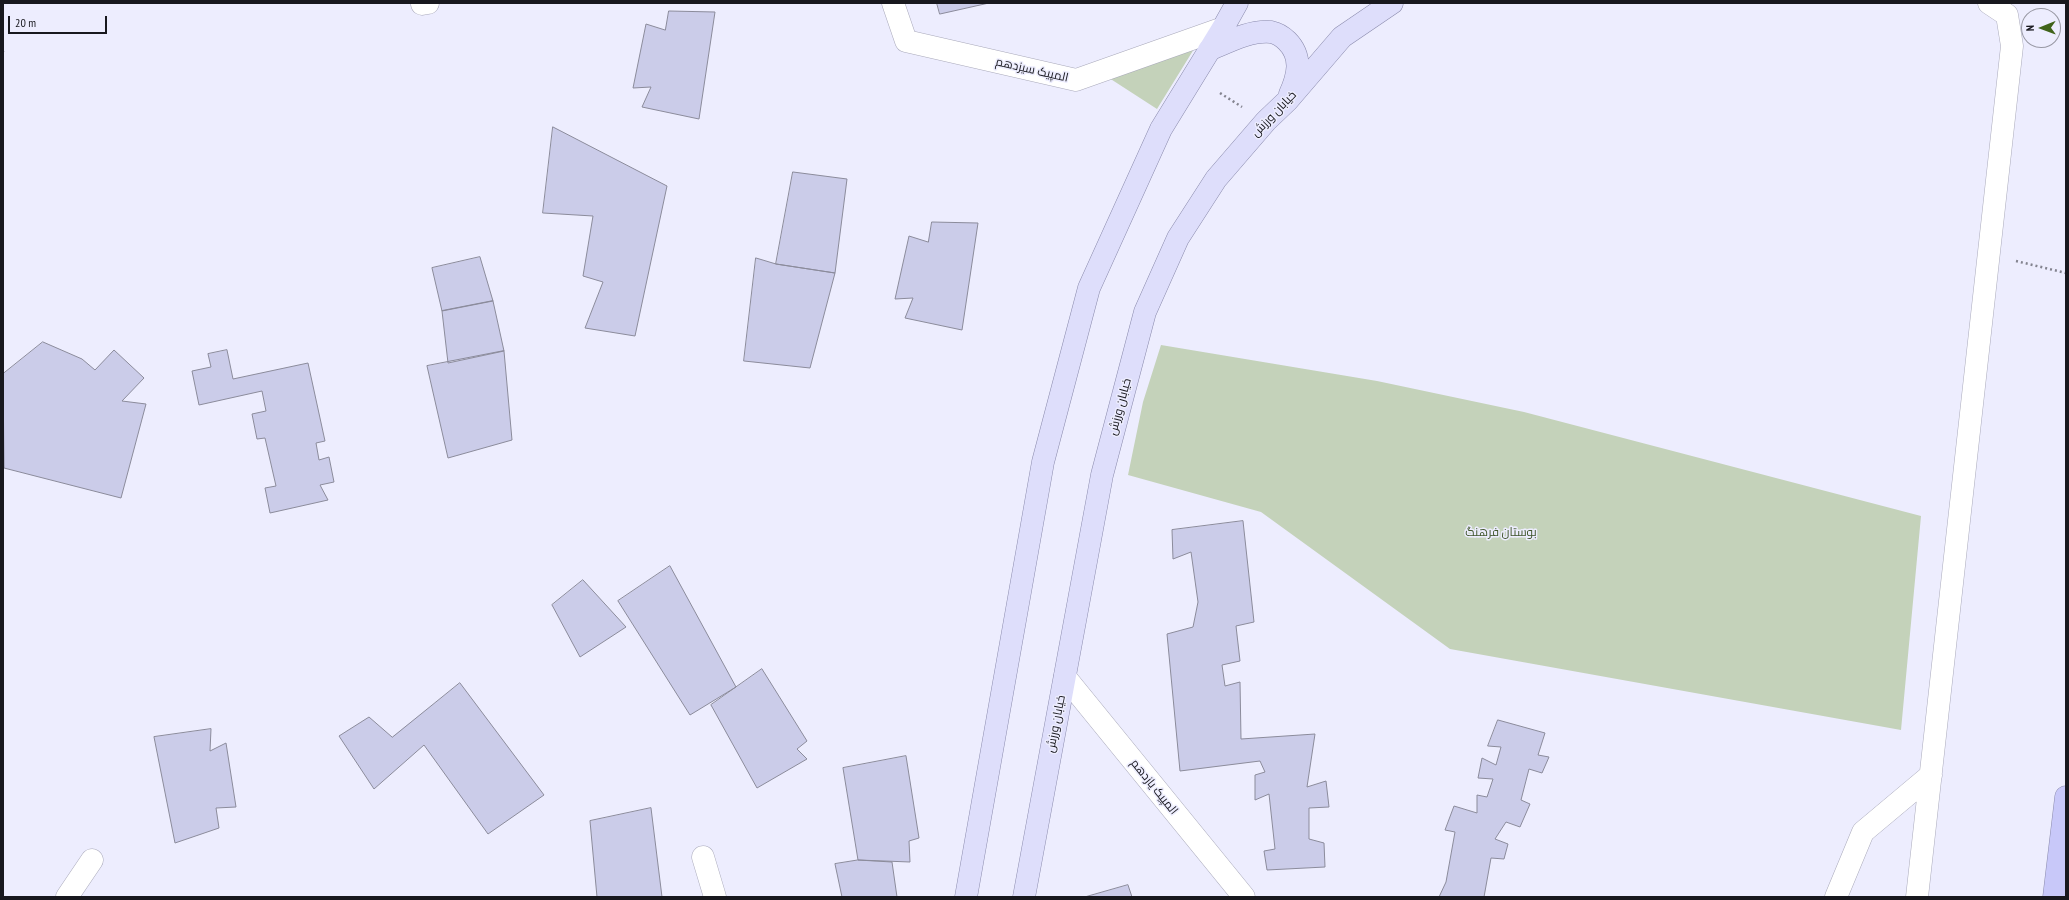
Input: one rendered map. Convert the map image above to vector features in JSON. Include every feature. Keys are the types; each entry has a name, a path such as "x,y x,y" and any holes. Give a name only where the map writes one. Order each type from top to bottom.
{"highway":[{"path":"2054,897 2066,797"}],"main road":[{"path":"966,897 1043,462 1089,288 1161,129 1223,28 1236,3"},
{"path":"1362,3 1374,6 1382,3"},
{"name":"خیابان ورزش","path":"1024,897 1102,475 1146,312 1178,238 1216,178 1266,121 1287,101 1342,37 1392,3"},
{"path":"1209,50 1238,38 1255,34 1271,32 1283,37 1293,47 1298,62 1297,78 1287,101"}],"street":[{"name":"المپیک سیزدهم","path":"894,3 906,41 1076,80 1223,28"},
{"path":"1916,897 1931,775 1949,597 1990,254 2012,46 2007,15 1989,3"},
{"name":"المپیک یازدهم","path":"1065,677 1244,897"},
{"path":"1836,897 1863,832 1931,775"},
{"path":"703,857 715,897"},
{"path":"67,897 92,860"}],"path":[{"path":"1220,93 1244,109"},
{"path":"1990,254 2066,273"}],"green space":[{"path":"1194,49 1157,109 1106,76"},
{"name":"بوستان فرهنگ","path":"1161,345 1377,381 1524,412 1921,516 1901,730 1450,649 1261,512 1128,475 1143,402"}],"building":[{"path":"937,3 989,3 940,14"},
{"path":"669,11 715,12 699,119 642,107 651,87 633,88 646,24 665,30"},
{"path":"553,127 667,186 635,336 585,328 603,282 583,276 593,216 543,213"},
{"path":"793,172 847,179 835,273 776,264"},
{"path":"932,222 978,223 962,330 905,318 913,298 895,299 909,236 928,242"},
{"path":"480,257 493,301 442,311 432,268"},
{"path":"756,258 776,264 835,273 810,368 744,361"},
{"path":"493,301 504,351 448,363 442,311"},
{"path":"43,342 82,359 95,370 114,350 144,378 122,401 146,404 121,498 4,468 3,374"},
{"path":"227,350 233,379 308,363 325,441 316,443 319,460 329,457 334,482 320,485 328,500 270,513 265,488 276,486 265,438 257,439 252,414 266,411 262,391 199,405 192,371 211,367 208,354"},
{"path":"504,351 512,440 448,458 427,366"},
{"path":"1243,521 1254,622 1236,626 1240,661 1222,665 1225,686 1240,682 1241,739 1315,734 1307,787 1326,781 1329,807 1309,808 1309,839 1324,843 1325,867 1267,870 1264,851 1275,849 1269,794 1255,800 1255,775 1265,772 1260,761 1180,771 1167,634 1193,627 1198,602 1191,552 1173,559 1172,530"},
{"path":"670,566 736,687 690,715 618,601"},
{"path":"583,580 626,627 580,657 552,605"},
{"path":"762,669 807,741 797,749 807,759 757,788 711,705"},
{"path":"460,683 544,795 488,834 424,745 374,789 339,736 369,717 392,737"},
{"path":"1498,720 1545,733 1538,755 1549,757 1542,773 1529,769 1521,800 1530,804 1520,827 1506,822 1495,839 1508,844 1504,859 1491,858 1484,897 1439,897 1446,882 1455,832 1445,830 1454,806 1477,813 1477,795 1487,797 1493,779 1478,778 1482,758 1496,765 1501,747 1488,746"},
{"path":"211,729 210,751 226,743 236,807 216,808 219,828 175,843 154,737"},
{"path":"906,756 919,838 909,841 910,862 858,860 843,768"},
{"path":"651,808 662,897 597,897 590,821"},
{"path":"858,860 892,862 897,897 842,897 835,864"},
{"path":"1128,885 1132,897 1085,897"}]}
